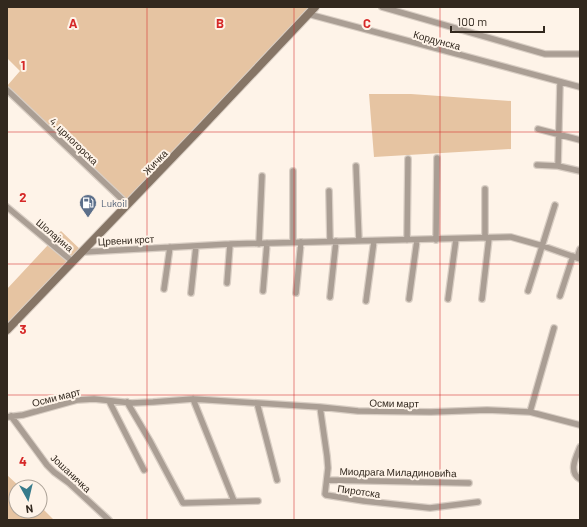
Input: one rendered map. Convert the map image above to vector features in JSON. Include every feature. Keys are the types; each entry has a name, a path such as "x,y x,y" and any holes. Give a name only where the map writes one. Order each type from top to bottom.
{"main road":[{"name":"Жичка","path":"7,330 128,205 315,7"}],"street":[{"path":"382,7 545,54 580,54"},
{"name":"Кордунска","path":"308,14 560,83 580,87"},
{"path":"558,166 560,83"},
{"name":"4. црногорска","path":"7,90 128,205"},
{"path":"538,129 580,140"},
{"path":"436,240 437,158"},
{"path":"407,240 408,159"},
{"path":"537,165 558,166 580,171"},
{"path":"356,166 359,241"},
{"path":"293,172 293,242"},
{"path":"259,244 262,176"},
{"path":"482,299 487,238 485,189"},
{"path":"329,190 333,241 330,297"},
{"path":"528,291 555,205"},
{"name":"Шолајина","path":"7,207 73,262"},
{"name":"Црвени крст","path":"83,252 230,244 516,238 577,257"},
{"path":"448,300 456,239"},
{"path":"409,299 417,240"},
{"path":"366,301 374,241"},
{"path":"296,293 301,242"},
{"path":"263,291 267,243"},
{"path":"227,283 230,244"},
{"path":"191,292 196,246"},
{"path":"164,289 170,247"},
{"path":"560,296 580,249"},
{"path":"530,412 554,328"},
{"name":"Осми март","path":"9,416 23,415 77,400 94,399 127,402 153,402 193,399 231,400 257,404 320,407 358,412 487,410 530,412 580,425"},
{"path":"193,399 234,501"},
{"path":"109,401 144,470"},
{"path":"127,402 150,441 183,503 258,501"},
{"path":"257,404 277,480"},
{"name":"Пиротска","path":"320,407 327,456 326,496 430,508 478,502"},
{"name":"Јошаничка","path":"9,416 47,465 109,520"},
{"path":"580,447 573,469 575,476 580,479"},
{"name":"Миодрага Миладиновића","path":"327,480 469,483"}],"shaded area":[{"path":"7,7 315,7 128,205 7,90 7,86 20,71 7,58"},
{"path":"369,94 411,94 511,101 511,149 374,157"},
{"path":"61,231 83,252 7,330 7,289"},
{"path":"7,475 11,479 8,479 8,519 48,519 48,514 54,520 7,520"}],"place":[{"name":"Lukoil","path":"88,218"}]}
